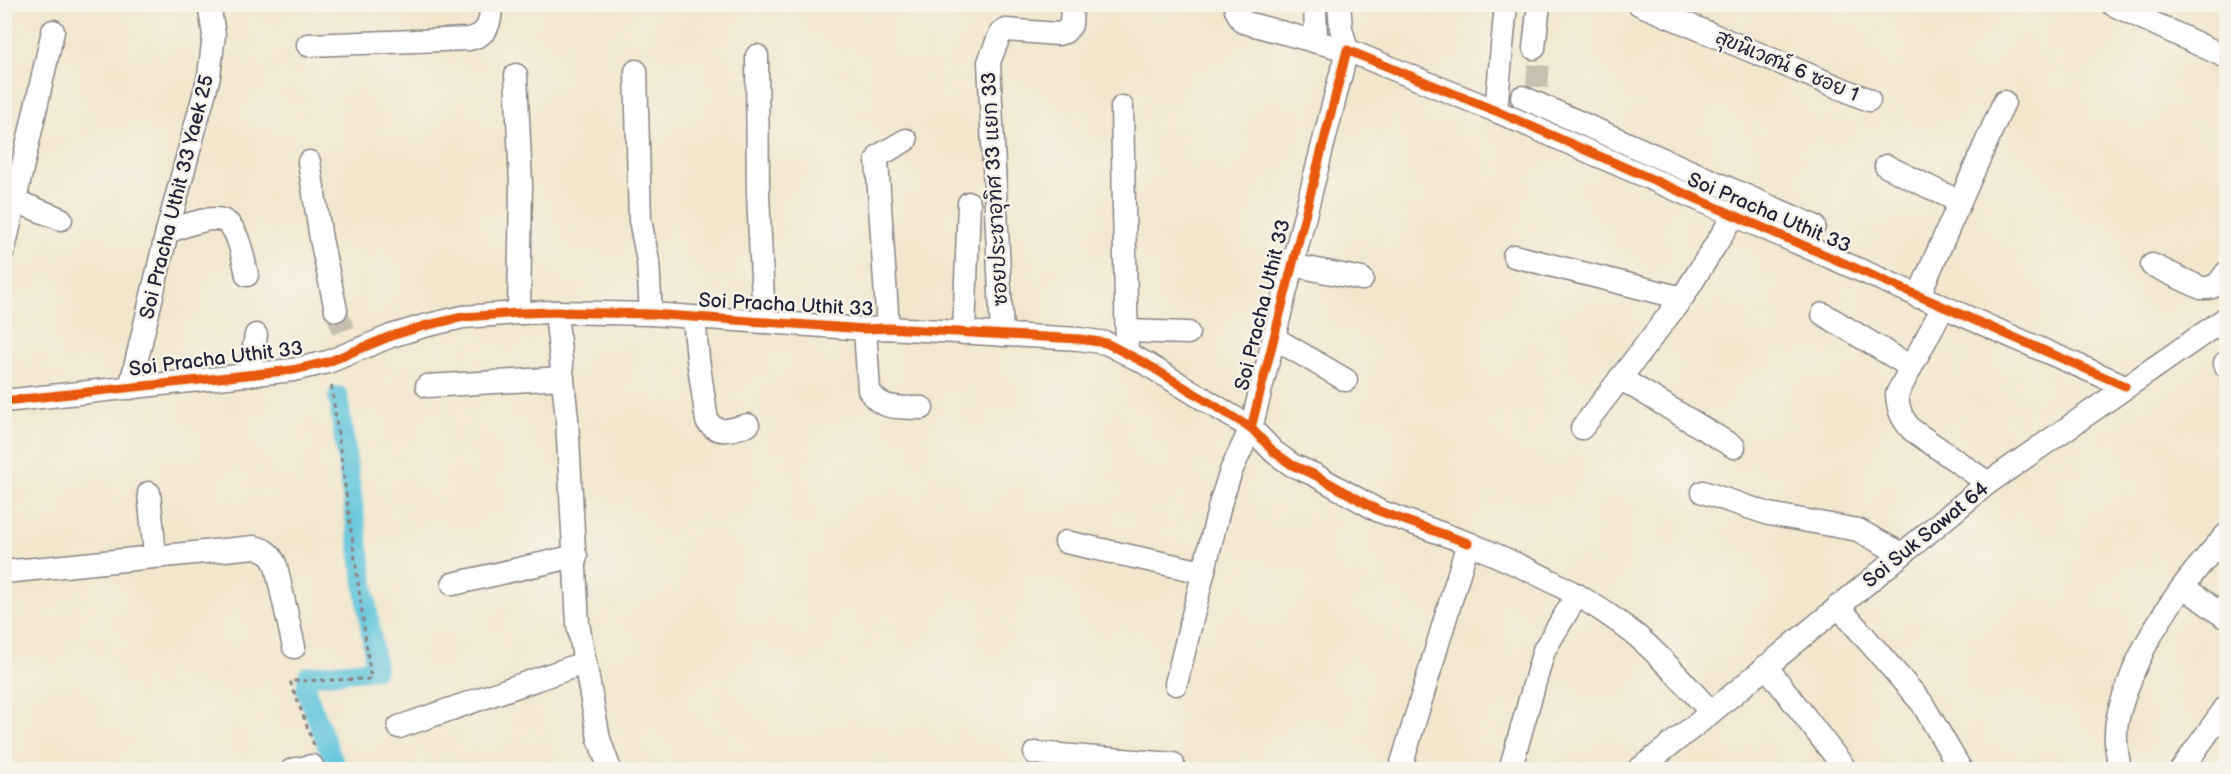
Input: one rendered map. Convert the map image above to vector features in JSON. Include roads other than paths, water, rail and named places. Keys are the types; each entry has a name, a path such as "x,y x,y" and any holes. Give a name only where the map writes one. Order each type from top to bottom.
{"street":[{"name":"Soi Pracha Uthit 33 Yaek 25","path":"130,388 167,232 209,76 214,35 209,4"},
{"path":"308,45 480,37 488,28 491,4"},
{"name":"ซอยประชาอุทิศ 33 แยก 33","path":"1002,335 989,62 1000,34 1006,30 1057,34 1065,32 1071,25 1072,4"},
{"path":"1236,4 1236,10 1243,22 1347,50 1341,28 1339,4"},
{"path":"1315,4 1316,42"},
{"path":"1496,111 1506,4"},
{"path":"1533,57 1539,4"},
{"name":"สุขนิเวศน์ 6 ซอย 1","path":"1639,4 1869,100"},
{"path":"2112,4 2226,57"},
{"path":"5,244 53,31"},
{"name":"Soi Pracha Uthit 33","path":"4,401 293,370 328,362 350,348 424,326 463,318 556,312 651,314 865,329 888,328 1106,343 1127,342 1251,428 1347,50 1496,111 1733,217 2125,386"},
{"path":"757,56 758,194 764,322"},
{"path":"636,71 640,220 648,261 651,314"},
{"path":"516,75 521,184 519,313"},
{"path":"1526,126 1529,93 1814,226"},
{"path":"1918,297 2004,102"},
{"path":"1122,107 1127,342 1188,333"},
{"path":"888,328 877,160 880,155 906,140"},
{"path":"309,162 321,239 336,310"},
{"path":"1886,166 1960,202"},
{"path":"15,201 61,219"},
{"path":"964,333 969,203"},
{"path":"1582,428 1682,298 1733,217"},
{"path":"167,232 194,222 211,219 227,221 234,228 241,243 248,275"},
{"path":"1514,256 1682,298"},
{"path":"1292,265 1362,279"},
{"path":"2152,265 2200,288 2218,285 2226,277"},
{"path":"1943,307 1897,394 1898,407 1902,419 1912,430 1988,483"},
{"path":"556,312 576,556 578,624 599,739 610,770"},
{"path":"1823,314 1911,367"},
{"path":"694,318 707,422 712,428 721,431 748,425"},
{"name":"Soi Suk Sawat 64","path":"1638,770 1988,483 2226,318"},
{"path":"865,329 869,390 874,399 884,405 922,408"},
{"path":"249,375 256,335"},
{"path":"1274,338 1346,380"},
{"path":"427,386 563,378"},
{"path":"1620,378 1734,447"},
{"path":"1176,684 1225,491 1251,428 1274,452 1292,465 1315,475 1379,512 1468,543 1577,595 1619,622 1643,642 1711,712"},
{"path":"1703,492 1769,514 1858,530 1902,554"},
{"path":"149,493 155,555"},
{"path":"2120,770 2116,732 2136,661 2162,616 2202,562 2226,535"},
{"path":"1066,542 1203,572"},
{"path":"1400,770 1468,543"},
{"path":"4,572 155,555 254,547 264,549 271,554 276,566 294,647"},
{"path":"453,584 576,556"},
{"path":"2184,587 2226,618"},
{"path":"1510,770 1544,650 1577,595"},
{"path":"1838,606 1922,703 1961,770"},
{"path":"399,727 584,663"},
{"path":"1766,666 1846,770"},
{"path":"2181,770 2226,707"},
{"path":"1035,753 1096,764 1173,764"}],"waterway":[{"path":"337,770 306,691 308,676 376,669 338,396"}],"tunnel":[{"path":"1537,87 1539,62"},
{"path":"336,310 348,343"}]}
